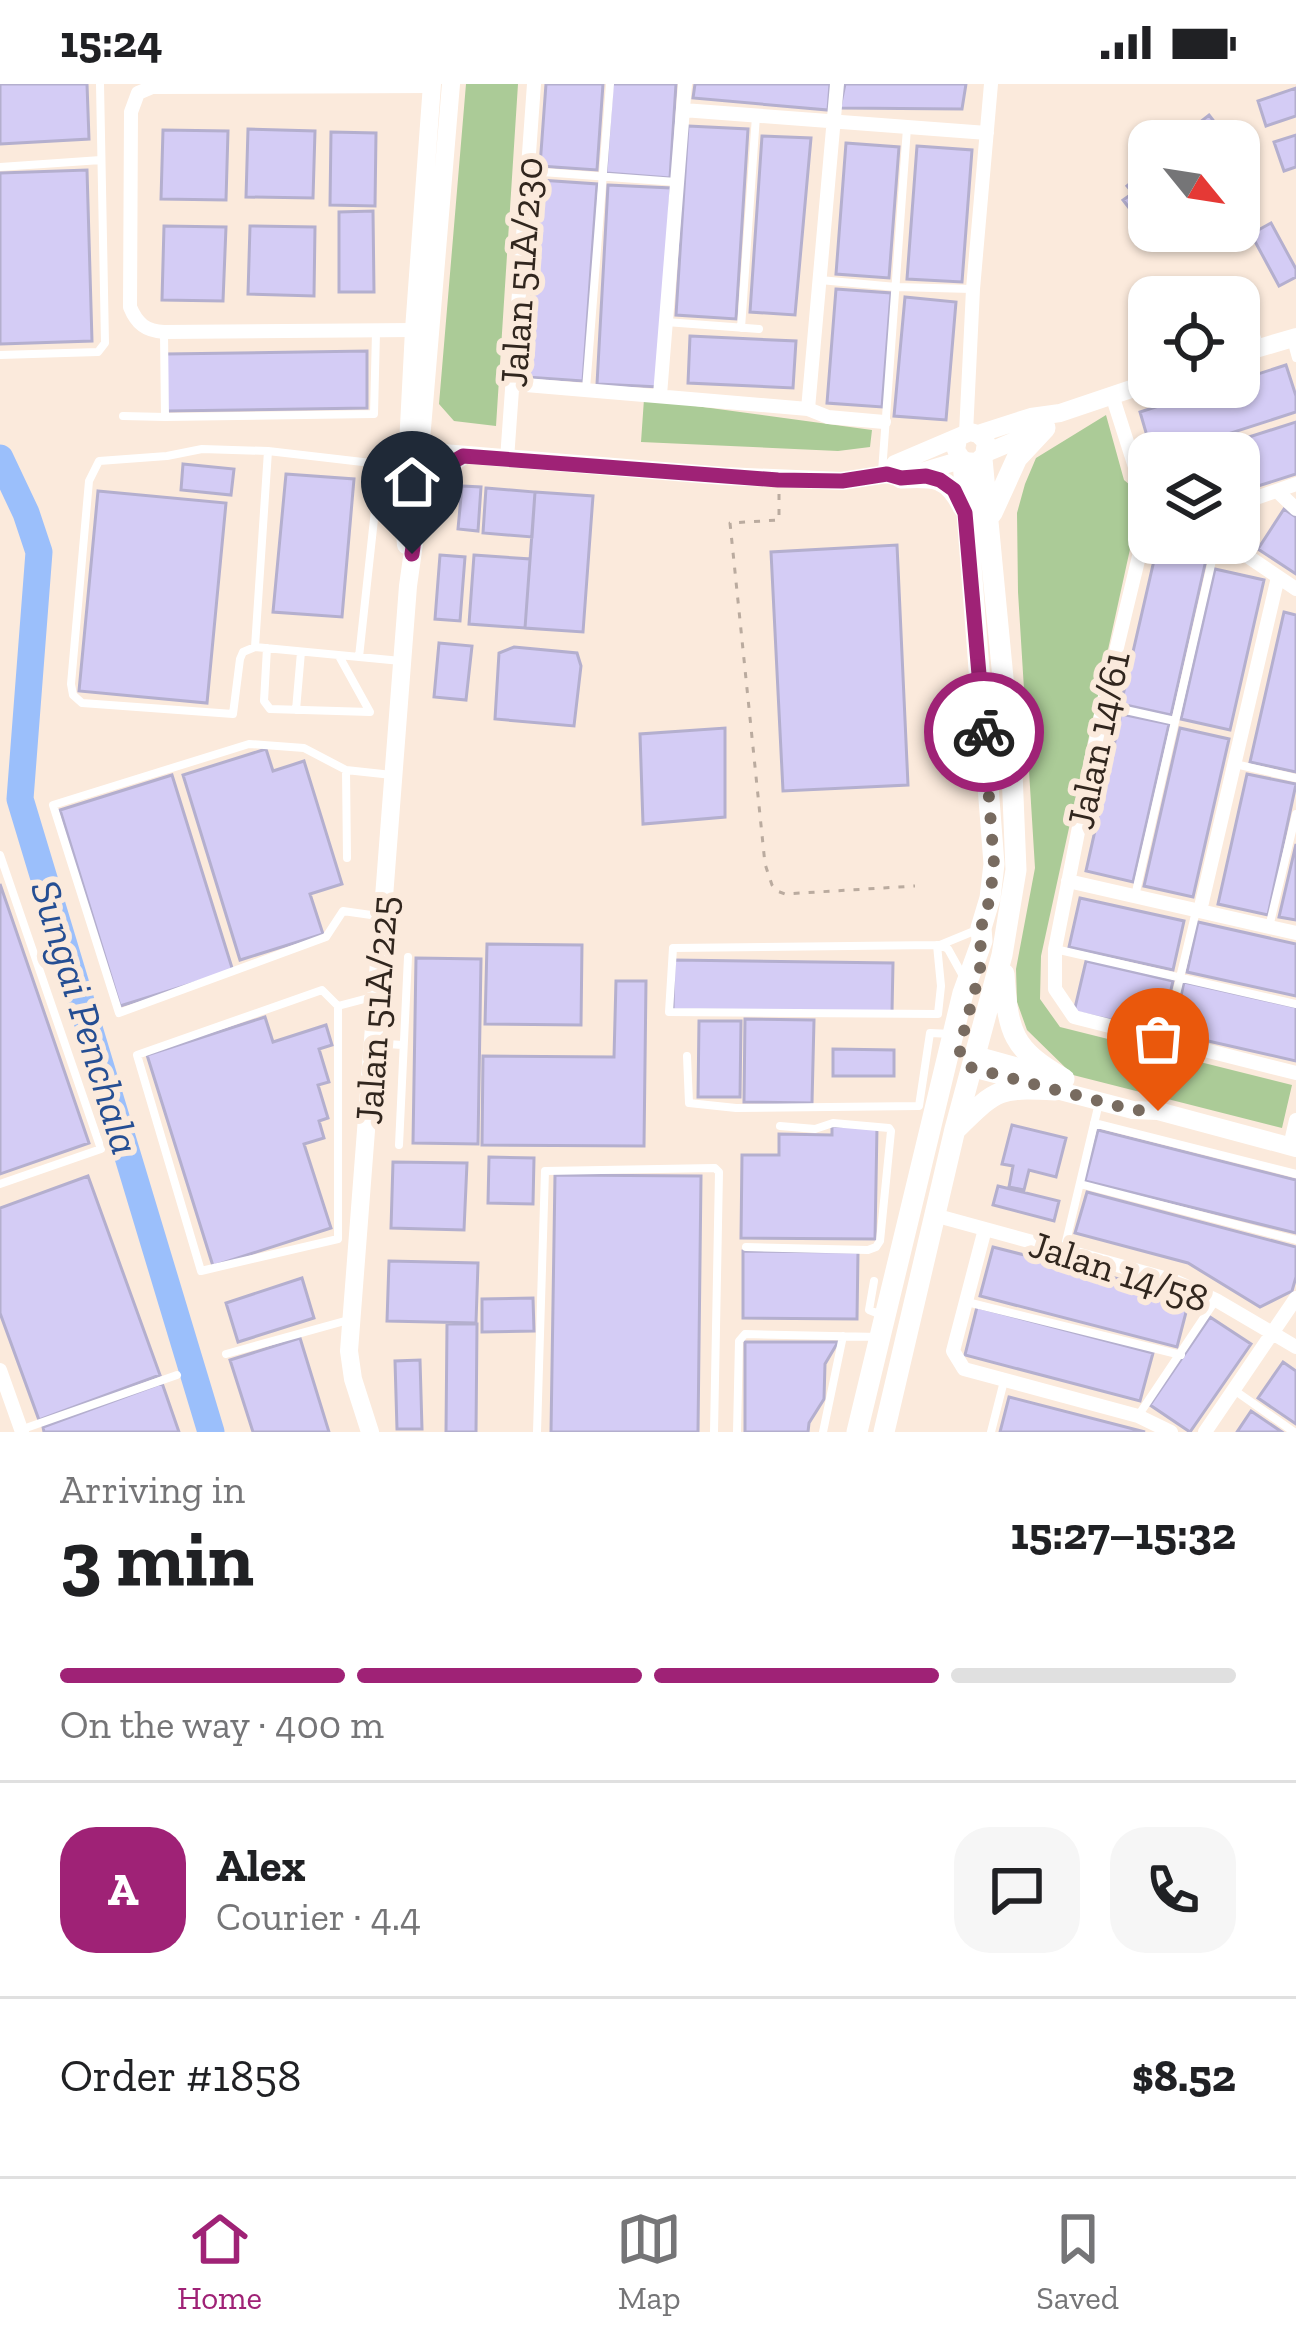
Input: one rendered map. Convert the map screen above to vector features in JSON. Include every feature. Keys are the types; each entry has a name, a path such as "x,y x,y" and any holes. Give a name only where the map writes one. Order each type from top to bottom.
{"main road":[{"path":"989,519 1017,458 1052,421"},
{"path":"857,1432 990,898 994,864 965,513 970,448"},
{"path":"884,1432 969,1060 1002,956 1016,870 1016,822 989,519 970,448"},
{"path":"890,476 940,480 954,490 965,513"},
{"path":"969,1060 960,1046 980,971 981,935"},
{"path":"1002,956 1006,1010 1019,1045 1060,1085"},
{"path":"934,1116 951,1071 969,1060"},
{"path":"955,1130 1002,1090 1060,1085"}],"street":[{"name":"Jalan 51A/225","path":"408,586 404,523 424,410 451,84"},
{"name":"Jalan 51A/230","path":"508,459 534,84"},
{"path":"660,395 685,84"},
{"path":"808,409 837,84"},
{"path":"970,448 974,290 992,84"},
{"name":"Jalan 51A/225","path":"370,1432 350,1365 352,1318 408,586 417,523 414,330 432,85"},
{"path":"414,330 164,332 136,321 130,308 131,112 138,93 152,87 432,85"},
{"path":"683,110 987,133"},
{"path":"1260,347 1294,344"},
{"path":"514,384 808,409 828,417 884,422"},
{"path":"414,451 842,481 890,476 1052,421 1128,389"},
{"path":"1112,395 1128,445"},
{"path":"424,410 443,444 463,456"},
{"path":"418,494 428,479 463,456"},
{"path":"1260,497 1296,484"},
{"path":"1276,491 1296,509"},
{"name":"Jalan 14/61","path":"1055,949 1103,705 1138,564"},
{"path":"1258,564 1296,589"},
{"path":"1198,910 1278,578"},
{"path":"1068,881 1296,933"},
{"path":"1055,949 1055,989 1074,1017 1296,1073"},
{"path":"969,1060 1060,1085 1136,1099 1158,1111"},
{"path":"1060,1085 1099,1102 1158,1111 1293,1147 1296,1120"},
{"name":"Jalan 14/58","path":"934,1215 1174,1281 1296,1347"},
{"path":"985,1228 953,1351 964,1369 1138,1416 1171,1432"},
{"path":"1205,1432 1296,1298"},
{"path":"0,1370 22,1431"}],"lane":[{"path":"0,355 98,352 105,343 100,84"},
{"path":"586,389 610,84"},
{"path":"741,328 756,114"},
{"path":"890,476 884,422 908,127"},
{"path":"0,166 101,160"},
{"path":"528,170 677,182"},
{"path":"820,280 974,290"},
{"path":"666,322 759,329"},
{"path":"123,416 374,414 376,331"},
{"path":"164,332 165,417"},
{"path":"358,657 380,464 202,449 99,461 89,481 70,684 82,704 233,714 240,659 243,652 261,648 402,662"},
{"path":"268,451 261,648 264,701 270,709 370,712 338,655"},
{"path":"1135,896 1211,564"},
{"path":"296,710 301,652"},
{"path":"1103,705 1175,722"},
{"path":"383,916 343,910 326,937 118,1013 53,805 250,744 304,748 346,770 394,775"},
{"path":"1234,764 1296,778"},
{"path":"346,770 347,859"},
{"path":"1269,927 1296,814"},
{"path":"0,855 100,1149 0,1184"},
{"path":"1166,1040 1198,910"},
{"path":"939,945 938,1014 669,1012 673,948 939,945 981,935"},
{"path":"939,945 948,949 967,982"},
{"path":"1055,949 1296,1004"},
{"path":"399,1145 408,957"},
{"path":"322,990 338,1006 338,1239 201,1271 137,1055 322,990"},
{"path":"338,1006 377,995"},
{"path":"687,1056 688,1103 736,1108 919,1106 930,1033 954,1034"},
{"path":"374,1043 402,1045"},
{"path":"1064,1250 1099,1102"},
{"path":"746,1247 868,1250 880,1240 891,1131 885,1126 833,1123 815,1129 780,1126"},
{"path":"1094,1123 1296,1174"},
{"path":"537,1432 545,1171 715,1168 719,1172 714,1432"},
{"path":"887,1178 919,1183"},
{"path":"1079,1184 1296,1240"},
{"path":"737,1432 739,1341 746,1334 843,1336 883,1327 869,1310 874,1281"},
{"path":"1138,1416 1216,1300"},
{"path":"966,1301 1181,1354"},
{"path":"226,1354 352,1318"},
{"path":"823,1432 843,1336"},
{"path":"22,1431 177,1375"},
{"path":"991,1432 1004,1380"},
{"path":"1234,1390 1294,1432"}],"path":[{"path":"778,480 779,520 730,523 757,802 770,881 785,894 914,886"}],"green space":[{"path":"466,84 518,84 496,426 454,421 439,404"},
{"path":"644,399 872,430 870,447 838,451 641,442"},
{"path":"1106,415 1128,483 1128,558 1041,956 1040,999 1060,1027 1292,1085 1282,1128 1073,1075 1027,1030 1017,1002 1016,969 1035,868 1017,513 1036,458"}],"building":[{"path":"0,84 87,84 89,139 0,144"},
{"path":"546,84 603,84 597,170 540,166"},
{"path":"612,84 676,84 670,178 606,173"},
{"path":"695,84 830,84 828,110 693,98"},
{"path":"845,84 966,84 962,109 840,108"},
{"path":"1296,88 1296,116 1266,126 1258,101"},
{"path":"688,126 748,129 736,319 676,315"},
{"path":"248,129 315,131 313,198 246,197"},
{"path":"163,130 228,131 226,200 161,199"},
{"path":"331,132 376,133 375,206 330,205"},
{"path":"1296,135 1296,167 1284,171 1274,142"},
{"path":"762,136 811,138 795,315 750,312"},
{"path":"846,143 899,147 889,278 836,274"},
{"path":"917,146 972,150 962,282 907,279"},
{"path":"87,170 92,341 0,344 0,173"},
{"path":"540,180 597,184 583,381 526,377"},
{"path":"608,185 671,188 660,387 597,384"},
{"path":"373,211 374,292 339,292 339,212"},
{"path":"1271,223 1296,269 1296,277 1279,286 1260,251 1260,229"},
{"path":"164,226 226,227 223,301 162,300"},
{"path":"250,226 315,227 314,296 248,294"},
{"path":"836,289 891,293 882,407 827,403"},
{"path":"905,297 956,302 946,420 894,416"},
{"path":"690,336 796,341 793,388 688,383"},
{"path":"367,351 367,408 167,411 166,354"},
{"path":"1286,365 1296,412 1234,432 1146,432 1140,412 1152,408 1260,408 1260,373"},
{"path":"1296,422 1296,474 1260,485 1260,434"},
{"path":"183,464 234,469 231,495 181,490"},
{"path":"286,474 354,479 342,617 273,612"},
{"path":"462,486 481,487 478,531 458,529"},
{"path":"486,488 535,492 532,537 483,533"},
{"path":"98,491 226,503 207,703 79,691"},
{"path":"535,492 593,496 583,632 525,628"},
{"path":"1284,509 1296,517 1296,574 1260,546"},
{"path":"897,545 908,785 783,791 771,552"},
{"path":"440,555 465,557 460,621 435,619"},
{"path":"474,555 530,559 525,628 469,624"},
{"path":"1153,564 1205,564 1171,715 1121,704"},
{"path":"1215,569 1264,580 1230,730 1181,719"},
{"path":"1284,612 1296,615 1296,772 1250,762"},
{"path":"439,643 472,646 466,700 434,697"},
{"path":"514,647 577,653 581,666 574,726 495,719 499,653"},
{"path":"1121,714 1169,724 1133,882 1086,871"},
{"path":"725,728 725,817 643,824 640,734"},
{"path":"1180,728 1229,739 1193,897 1144,886"},
{"path":"266,749 273,771 304,761 342,884 310,894 323,934 240,960 183,775"},
{"path":"1247,774 1296,784 1268,915 1218,904"},
{"path":"172,775 233,971 120,1006 60,810"},
{"path":"1296,844 1296,920 1279,917"},
{"path":"0,884 89,1143 0,1174"},
{"path":"1080,898 1184,921 1173,970 1069,947"},
{"path":"1198,922 1296,944 1296,996 1187,972"},
{"path":"487,944 582,945 581,1025 485,1024"},
{"path":"416,958 481,959 478,1144 413,1143"},
{"path":"674,960 893,963 892,1012 673,1010"},
{"path":"1086,961 1173,981 1161,1031 1074,1012"},
{"path":"616,981 646,981 644,1146 482,1145 483,1056 614,1057"},
{"path":"1184,982 1296,1007 1296,1061 1173,1033"},
{"path":"265,1017 273,1042 326,1025 332,1045 319,1049 329,1082 318,1085 328,1118 319,1121 324,1138 304,1144 331,1228 213,1266 147,1055"},
{"path":"745,1019 814,1020 812,1103 744,1102"},
{"path":"699,1021 741,1021 740,1097 698,1097"},
{"path":"833,1049 894,1050 894,1076 833,1076"},
{"path":"1012,1125 1066,1138 1056,1177 1029,1170 1024,1190 1009,1187 1013,1166 1002,1164"},
{"path":"832,1126 877,1127 875,1239 741,1238 742,1155 779,1155 779,1134 832,1135"},
{"path":"1098,1130 1296,1180 1296,1233 1085,1181"},
{"path":"489,1157 534,1158 533,1204 488,1203"},
{"path":"393,1162 467,1163 464,1230 391,1228"},
{"path":"555,1175 701,1176 698,1432 551,1432"},
{"path":"88,1176 160,1375 39,1420 0,1313 0,1208"},
{"path":"998,1186 1059,1201 1054,1221 993,1205"},
{"path":"1087,1192 1296,1247 1292,1291 1260,1307 1188,1263 1075,1233"},
{"path":"993,1247 1190,1297 1177,1347 980,1296"},
{"path":"743,1251 858,1252 857,1319 743,1318"},
{"path":"389,1261 478,1263 476,1323 387,1321"},
{"path":"302,1278 314,1318 238,1342 226,1303"},
{"path":"533,1298 534,1331 482,1332 482,1299"},
{"path":"977,1307 1153,1353 1140,1401 965,1355"},
{"path":"1210,1317 1251,1344 1190,1432 1150,1405"},
{"path":"447,1324 477,1324 476,1432 446,1432"},
{"path":"300,1338 329,1432 253,1432 230,1360"},
{"path":"745,1342 838,1342 825,1364 824,1399 808,1432 745,1432"},
{"path":"420,1360 422,1429 397,1429 395,1361"},
{"path":"1283,1362 1296,1371 1296,1424 1258,1398"},
{"path":"162,1383 179,1432 44,1432 43,1427"},
{"path":"1009,1397 1145,1432 1000,1432"},
{"path":"1251,1411 1282,1432 1237,1432"}],"waterway":[{"name":"Sungai Penchala","path":"0,458 39,552 20,799 211,1432"}],"way so far":[{"path":"984,732 994,864 981,928 980,971 960,1058 972,1068 1133,1110 1158,1111"}],"route":[{"path":"412,554 418,494 428,479 463,456 778,480 842,481 887,474 940,480 954,490 965,513 984,732"}]}
